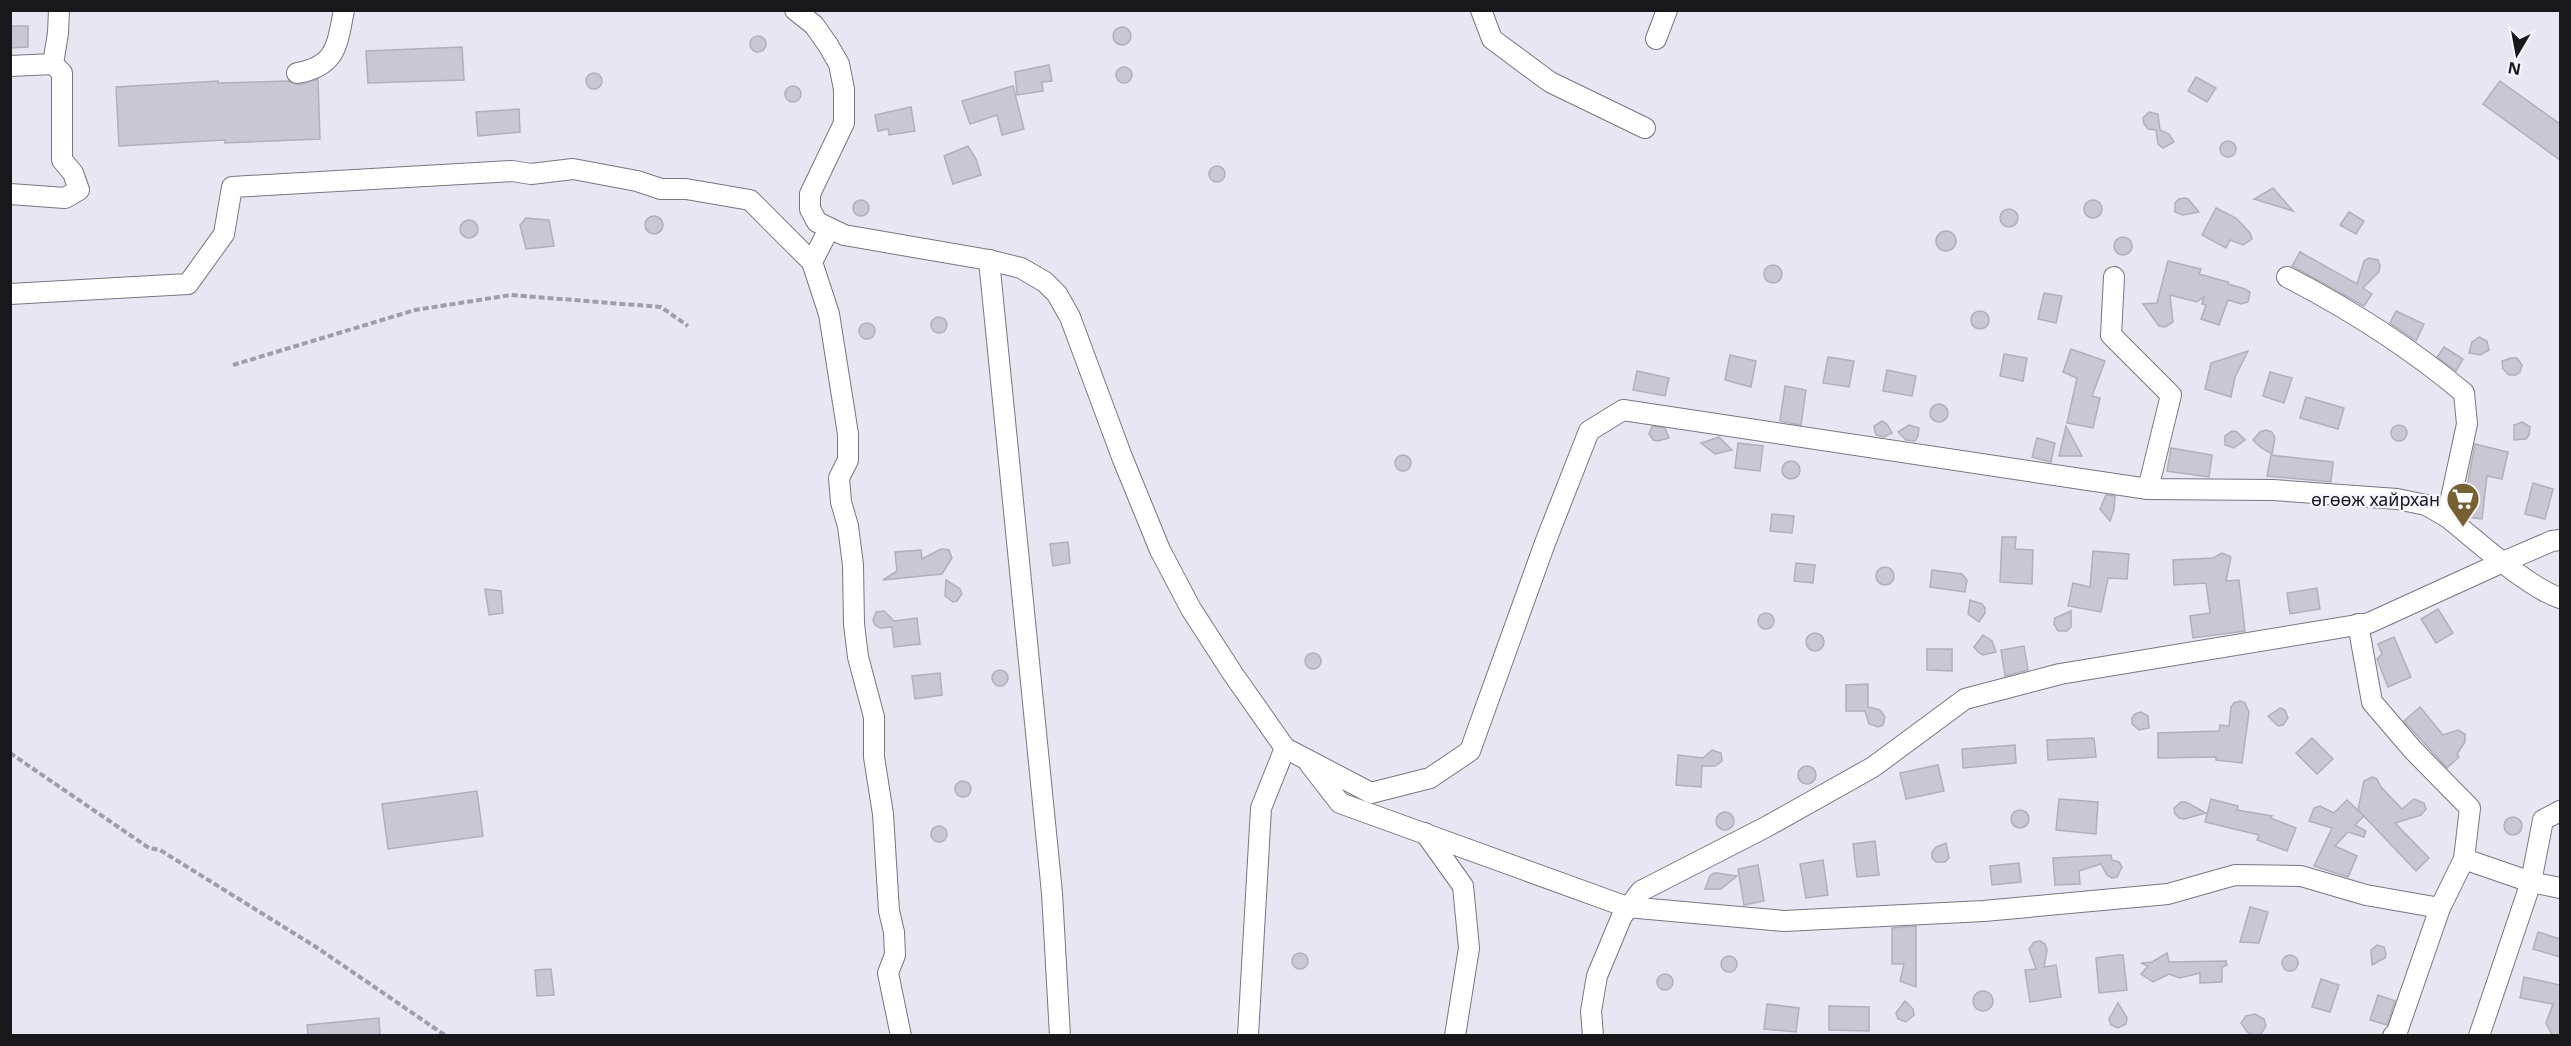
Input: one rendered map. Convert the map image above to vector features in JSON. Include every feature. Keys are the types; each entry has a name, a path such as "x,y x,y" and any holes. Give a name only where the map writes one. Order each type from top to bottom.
{"street":[{"path":"53,64 59,10"},
{"path":"297,73 312,70 332,57 336,49 344,10"},
{"path":"795,10 814,26 828,45 839,64 844,89 844,123 810,194 810,209 817,222 844,235 989,260 1022,268 1045,282 1057,294 1070,317 1160,550 1191,609 1285,748 1371,793 1430,778 1470,752 1545,543 1589,431 1623,410 2148,489 2272,490 2397,499 2426,505 2447,517 2503,562 2550,595 2560,598"},
{"path":"1480,10 1492,39 1550,82 1645,128"},
{"path":"1656,39 1667,10"},
{"path":"10,66 53,64 62,73 62,160 73,173 79,190 65,198 10,194"},
{"path":"10,294 188,284 224,234 232,187 512,171 531,174 573,168 637,181 661,189 686,189 750,200 812,262 829,314 848,434 848,460 839,478 841,502 848,526 852,557 854,624 858,657 874,717 874,757 883,814 889,911 894,932 895,955 888,973 901,1035"},
{"path":"812,262 829,229"},
{"path":"989,260 1052,893 1060,1035"},
{"path":"2114,277 2111,335 2171,395 2148,489"},
{"path":"2287,277 2334,301 2381,330 2424,360 2464,393 2467,424 2447,517"},
{"path":"1593,1035 1591,1011 1597,976 1627,907 1641,891 1766,827 1873,767 1965,699 2060,674 2369,623 2503,562 2552,541 2560,540"},
{"path":"2358,624 2372,702 2413,750 2470,808 2464,858 2440,908 2397,1032 2393,1035"},
{"path":"1248,1035 1261,808 1285,748"},
{"path":"1304,758 1340,803 1627,907 1784,921 1984,911 2168,894 2235,875 2301,876 2366,895 2440,908"},
{"path":"2479,1035 2531,882 2543,820 2560,811"},
{"path":"1425,833 1462,886 1469,948 1455,1035"},
{"path":"2464,858 2531,882 2560,888"}],"path":[{"path":"233,365 415,310 511,295 661,308 688,326"},
{"path":"10,753 149,848 160,850 316,946 446,1035"}],"building":[{"path":"10,26 28,26 28,47 10,48"},
{"path":"1122,27 1128,30 1131,36 1128,42 1122,45 1116,42 1113,36 1116,30"},
{"path":"755,36 761,36 766,44 764,50 755,52 750,47 750,41"},
{"path":"462,47 464,80 368,83 366,51"},
{"path":"1049,65 1052,81 1042,82 1043,91 1017,95 1015,72"},
{"path":"1121,67 1127,67 1132,75 1130,81 1121,83 1116,78 1116,72"},
{"path":"594,73 600,75 602,81 600,87 594,89 588,87 586,81 588,75"},
{"path":"2196,77 2216,88 2207,102 2188,91"},
{"path":"318,79 320,139 225,143 225,140 119,146 116,87 218,81 218,83 288,81 299,85"},
{"path":"2500,81 2560,124 2560,160 2483,104"},
{"path":"790,86 796,86 801,94 799,100 790,102 785,97 785,91"},
{"path":"1013,86 1024,129 1002,135 997,115 970,124 962,101"},
{"path":"911,107 915,131 889,135 888,129 878,131 875,115"},
{"path":"519,109 520,132 478,136 476,112"},
{"path":"2149,112 2158,114 2160,130 2169,134 2174,142 2163,148 2158,144 2156,130 2148,129 2144,124 2143,118"},
{"path":"2228,141 2234,143 2236,149 2234,155 2228,157 2222,155 2220,149 2222,143"},
{"path":"968,146 976,159 981,175 953,184 944,156"},
{"path":"1214,166 1220,166 1225,174 1223,180 1214,182 1209,177 1209,171"},
{"path":"2273,188 2293,211 2254,199"},
{"path":"2185,198 2199,212 2183,215 2175,212 2175,203"},
{"path":"858,200 864,200 869,208 867,214 858,216 853,211 853,205"},
{"path":"2093,200 2099,203 2102,209 2099,215 2093,218 2087,215 2084,209 2087,203"},
{"path":"2216,208 2236,218 2250,233 2252,239 2243,245 2230,240 2226,248 2202,235"},
{"path":"2009,209 2017,214 2018,218 2013,226 2009,227 2001,222 2000,218 2005,210"},
{"path":"2349,212 2364,221 2356,234 2340,225"},
{"path":"650,216 658,216 663,221 661,232 650,234 645,229 645,221"},
{"path":"526,218 549,220 554,246 526,249 520,225"},
{"path":"469,220 475,223 478,229 475,235 469,238 463,235 460,229 463,223"},
{"path":"1942,231 1950,231 1956,237 1956,245 1950,251 1942,251 1936,245 1936,237"},
{"path":"2123,237 2129,240 2132,246 2129,252 2123,255 2117,252 2114,246 2117,240"},
{"path":"2300,252 2357,284 2364,261 2369,258 2378,260 2379,272 2363,288 2372,294 2364,306 2292,266"},
{"path":"2168,261 2201,269 2199,274 2245,289 2250,292 2248,302 2241,304 2228,300 2219,325 2201,319 2206,305 2202,304 2204,297 2197,302 2170,295 2173,322 2165,327 2159,326 2143,304 2157,303"},
{"path":"1773,265 1779,268 1782,274 1779,280 1773,283 1767,280 1764,274 1767,268"},
{"path":"2044,293 2062,296 2056,323 2038,319"},
{"path":"1980,311 1986,314 1989,320 1986,326 1980,329 1974,326 1971,320 1974,314"},
{"path":"2396,311 2424,324 2416,341 2390,323"},
{"path":"936,317 942,317 947,325 945,331 936,333 931,328 931,322"},
{"path":"864,323 870,323 875,331 873,337 864,339 859,334 859,328"},
{"path":"2479,337 2487,341 2489,350 2480,355 2469,353 2472,342"},
{"path":"2444,347 2463,359 2456,371 2437,357"},
{"path":"2071,349 2105,361 2092,396 2100,398 2093,428 2067,423 2077,378 2063,372"},
{"path":"2248,351 2235,377 2231,397 2205,389 2211,363"},
{"path":"2004,354 2027,358 2023,381 2000,376"},
{"path":"1730,355 1756,361 1751,387 1725,380"},
{"path":"1828,357 1854,361 1849,387 1823,383"},
{"path":"2517,358 2522,365 2520,372 2516,375 2509,375 2503,369 2502,361"},
{"path":"1887,370 1916,376 1912,396 1883,391"},
{"path":"1637,371 1669,378 1665,396 1633,390"},
{"path":"2270,372 2292,378 2284,403 2263,396"},
{"path":"1785,386 1806,390 1801,425 1780,421"},
{"path":"2306,397 2344,408 2338,429 2300,418"},
{"path":"1939,404 1945,407 1948,413 1945,419 1939,422 1933,419 1930,413 1933,407"},
{"path":"1882,421 1887,424 1892,433 1884,437 1876,435 1874,426"},
{"path":"2522,422 2530,427 2529,435 2526,439 2514,440 2514,425"},
{"path":"1909,425 1919,428 1915,441 1906,440 1898,432"},
{"path":"2396,425 2402,425 2407,433 2405,439 2396,441 2391,436 2391,430"},
{"path":"1652,426 1665,428 1669,438 1653,440 1649,434"},
{"path":"2066,426 2082,456 2059,456"},
{"path":"2266,430 2272,432 2275,438 2272,454 2253,440 2260,432"},
{"path":"2232,431 2237,432 2245,440 2234,448 2225,445 2225,436"},
{"path":"1719,437 1732,450 1715,454 1701,443"},
{"path":"2037,438 2055,443 2051,462 2032,457"},
{"path":"1738,443 1763,446 1760,471 1735,468"},
{"path":"2475,444 2508,452 2502,479 2487,476 2482,519 2466,517 2462,513"},
{"path":"2171,448 2212,455 2209,477 2167,471"},
{"path":"1400,455 1406,455 1411,463 1409,469 1400,471 1395,466 1395,460"},
{"path":"2271,455 2333,462 2331,482 2267,476"},
{"path":"1791,461 1797,464 1800,470 1797,476 1791,479 1785,476 1782,470 1785,464"},
{"path":"2533,483 2553,489 2545,519 2525,514"},
{"path":"2106,495 2115,496 2110,521 2100,509"},
{"path":"1772,514 1794,516 1792,533 1770,531"},
{"path":"2002,537 2016,537 2015,549 2033,550 2032,584 2000,582"},
{"path":"1068,542 1070,563 1053,566 1050,544"},
{"path":"941,549 949,550 952,558 942,574 883,580 897,571 895,552 921,550 922,559"},
{"path":"2093,551 2129,554 2127,579 2108,578 2101,612 2068,606 2073,583 2090,587"},
{"path":"2222,553 2231,557 2226,581 2239,580 2245,631 2193,638 2190,616 2210,613 2206,583 2174,585 2173,560 2213,558"},
{"path":"1796,563 1815,565 1813,583 1794,581"},
{"path":"1881,567 1889,567 1894,572 1892,583 1881,585 1876,580 1876,572"},
{"path":"1932,570 1962,574 1967,580 1965,592 1930,587"},
{"path":"946,580 960,589 962,594 957,601 953,602 945,596"},
{"path":"2317,588 2320,609 2290,614 2287,593"},
{"path":"485,589 501,591 503,613 489,615"},
{"path":"1970,600 1982,604 1985,608 1985,613 1979,622 1968,614"},
{"path":"2438,609 2453,633 2436,643 2421,619"},
{"path":"884,611 894,621 917,618 920,644 894,647 892,627 880,628 873,620 876,612"},
{"path":"2071,611 2071,627 2067,631 2058,631 2054,624 2055,618"},
{"path":"1763,613 1769,613 1774,621 1772,627 1763,629 1758,624 1758,618"},
{"path":"1815,633 1821,636 1824,642 1821,648 1815,651 1809,648 1806,642 1809,636"},
{"path":"1983,635 1992,641 1996,652 1983,655 1974,647"},
{"path":"2394,637 2411,677 2388,687 2377,659 2382,654 2378,644"},
{"path":"2024,646 2028,670 2005,676 2001,650"},
{"path":"1927,649 1952,649 1952,671 1927,670"},
{"path":"1310,653 1316,653 1321,661 1319,667 1310,669 1305,664 1305,658"},
{"path":"997,670 1003,670 1008,678 1006,684 997,686 992,681 992,675"},
{"path":"940,673 942,695 915,699 912,676"},
{"path":"1868,684 1868,707 1880,710 1885,717 1883,725 1878,727 1869,724 1865,711 1846,711 1846,685"},
{"path":"2240,701 2245,703 2249,712 2242,763 2216,760 2216,757 2158,758 2158,733 2219,731 2220,725 2229,726 2231,707"},
{"path":"2420,707 2443,735 2458,730 2465,734 2465,742 2457,754 2459,757 2447,768 2404,721"},
{"path":"2280,708 2285,710 2288,718 2283,725 2278,726 2268,716"},
{"path":"2141,712 2148,716 2149,728 2139,730 2132,724 2132,718"},
{"path":"2094,738 2096,757 2048,760 2047,740"},
{"path":"2312,738 2333,759 2317,774 2296,753"},
{"path":"2015,745 2016,763 1963,768 1962,749"},
{"path":"1712,750 1721,753 1722,761 1715,766 1702,766 1701,787 1676,785 1678,755 1703,758"},
{"path":"1938,765 1944,791 1906,799 1900,773"},
{"path":"1807,766 1813,769 1816,775 1813,781 1807,784 1801,781 1798,775 1801,769"},
{"path":"2372,777 2377,779 2381,787 2402,809 2414,799 2424,803 2426,809 2421,815 2395,823 2429,858 2416,871 2358,810 2364,781"},
{"path":"960,781 966,781 971,789 969,795 960,797 955,792 955,786"},
{"path":"477,791 483,836 388,849 382,804"},
{"path":"2059,799 2098,802 2096,834 2056,830"},
{"path":"2211,799 2238,806 2237,810 2272,816 2270,818 2296,828 2287,851 2257,840 2259,835 2205,822"},
{"path":"2347,800 2364,816 2355,825 2366,831 2364,837 2348,832 2335,846 2357,856 2348,877 2314,866 2332,828 2309,821 2314,808 2320,806 2334,813"},
{"path":"2181,802 2186,802 2206,813 2184,819 2179,818 2174,808"},
{"path":"2020,810 2026,813 2029,819 2026,825 2020,828 2014,825 2011,819 2014,813"},
{"path":"1725,812 1731,815 1734,821 1731,827 1725,830 1719,827 1716,821 1719,815"},
{"path":"2513,817 2519,820 2522,826 2519,832 2513,835 2507,832 2504,826 2507,820"},
{"path":"936,826 942,826 947,834 945,840 936,842 931,837 931,831"},
{"path":"1875,841 1879,875 1857,877 1853,844"},
{"path":"1946,843 1949,858 1945,862 1936,862 1932,858 1932,852 1936,847"},
{"path":"2111,855 2112,860 2119,862 2122,867 2117,877 2112,878 2107,875 2101,864 2079,871 2080,884 2055,885 2053,858"},
{"path":"1823,860 1828,895 1806,898 1800,864"},
{"path":"2019,863 2021,882 1992,885 1990,866"},
{"path":"1758,865 1764,901 1744,905 1738,869"},
{"path":"1714,873 1737,876 1721,889 1705,889 1710,876"},
{"path":"2250,907 2268,912 2259,943 2240,942"},
{"path":"1916,926 1916,987 1900,981 1904,964 1892,964 1892,928"},
{"path":"2538,932 2560,939 2560,957 2533,949"},
{"path":"2040,941 2045,944 2047,950 2044,967 2056,965 2061,997 2030,1002 2025,970 2036,969 2029,949 2034,942"},
{"path":"2377,945 2384,947 2385,958 2372,965 2371,950"},
{"path":"1297,953 1303,953 1308,961 1306,967 1297,969 1292,964 1292,958"},
{"path":"2167,953 2169,962 2226,961 2227,965 2222,967 2222,982 2200,983 2200,973 2180,978 2169,974 2153,982 2141,974 2148,966 2141,963 2152,962"},
{"path":"2123,955 2127,990 2099,993 2096,958"},
{"path":"2287,955 2293,955 2298,963 2296,969 2287,971 2282,966 2282,960"},
{"path":"1726,956 1732,956 1737,964 1735,970 1726,972 1721,967 1721,961"},
{"path":"551,969 554,995 537,996 535,970"},
{"path":"1662,974 1668,974 1673,982 1671,988 1662,990 1657,985 1657,979"},
{"path":"2524,977 2560,985 2560,1035 2552,1035 2546,1023 2553,1004 2520,998"},
{"path":"2321,979 2339,985 2330,1012 2312,1007"},
{"path":"1979,991 1987,991 1993,997 1993,1005 1987,1011 1979,1011 1973,1005 1973,997"},
{"path":"2378,995 2395,1001 2387,1025 2370,1020"},
{"path":"1905,1001 1913,1009 1914,1015 1906,1022 1898,1019 1896,1013"},
{"path":"2118,1003 2127,1018 2126,1024 2118,1028 2111,1025 2109,1019"},
{"path":"1767,1004 1799,1008 1796,1032 1764,1029"},
{"path":"1829,1006 1869,1007 1869,1031 1829,1030"},
{"path":"2255,1014 2264,1019 2266,1026 2261,1034 2253,1035 2247,1032 2241,1023 2246,1016"},
{"path":"379,1018 380,1035 308,1035 307,1025"}],"place":[{"name":"өгөөж хайрхан","path":"2463,528"}]}
